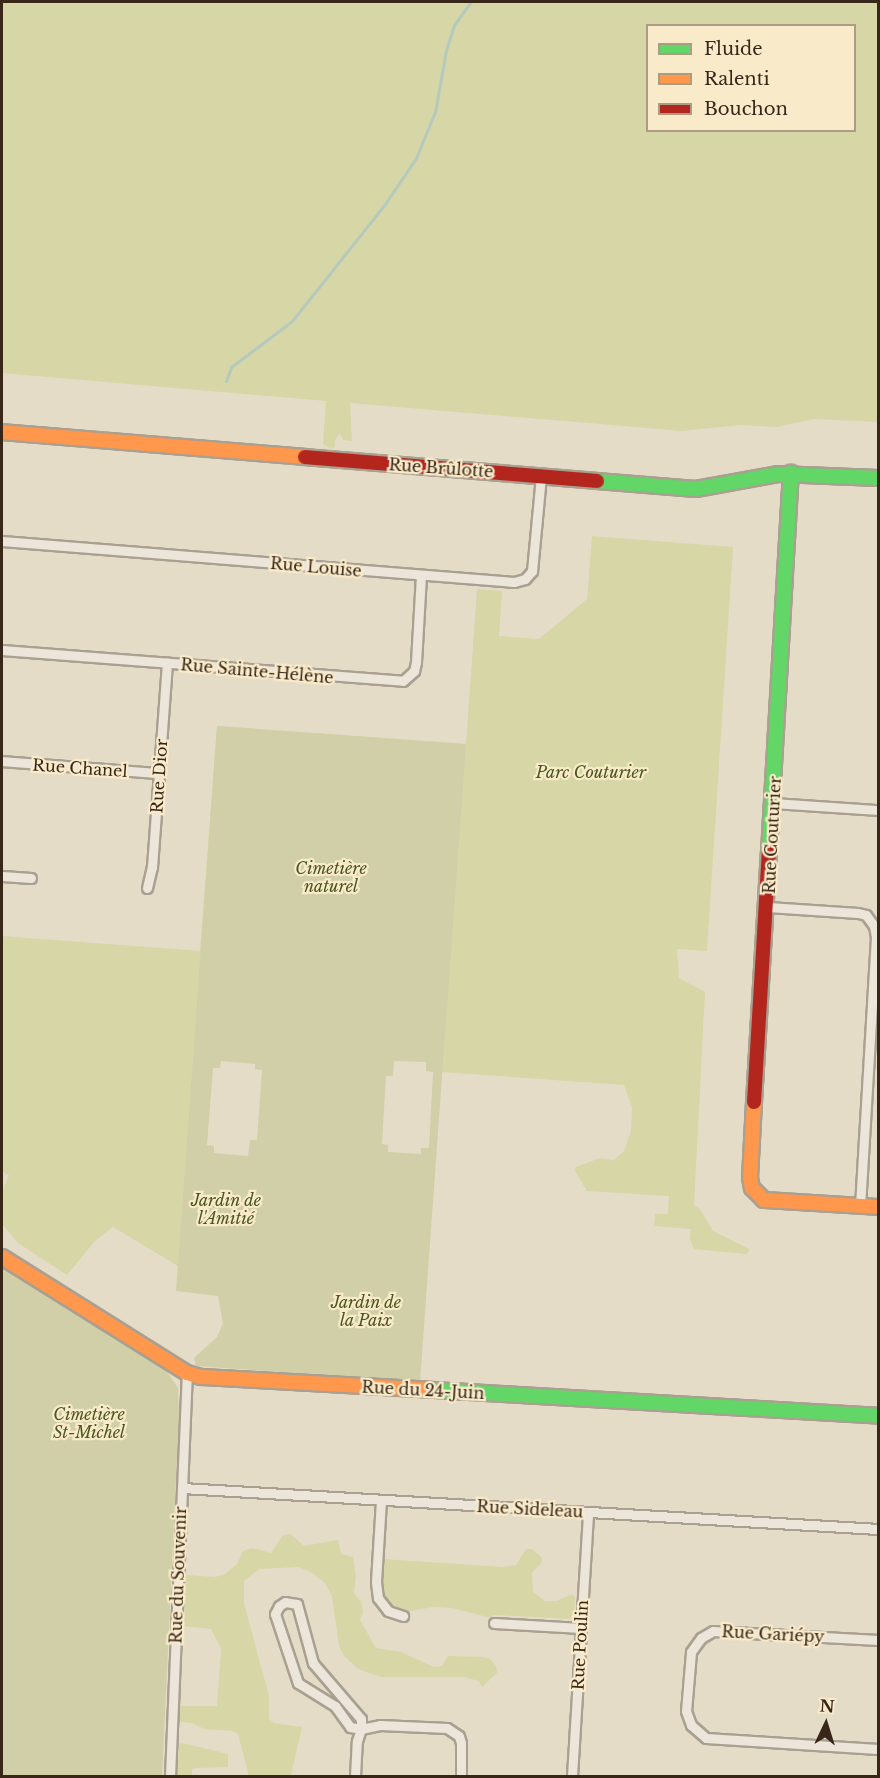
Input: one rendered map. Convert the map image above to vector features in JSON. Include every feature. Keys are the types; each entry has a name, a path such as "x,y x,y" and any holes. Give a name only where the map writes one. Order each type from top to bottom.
{"street":[{"name":"Rue Brûlotte","path":"2,432 696,489 766,475 792,473 879,478"},
{"name":"Rue Couturier","path":"792,473 768,907 750,1178 757,1196 774,1202 860,1206"},
{"name":"Rue Louise","path":"2,541 507,582 525,579 532,571 541,476"},
{"name":"Rue Sainte-Hélène","path":"2,650 402,681 414,672 416,662 421,576"},
{"name":"Rue Dior","path":"147,888 152,867 167,663"},
{"name":"Rue Chanel","path":"2,761 159,773"},
{"path":"774,803 879,810"},
{"path":"2,876 31,879"},
{"path":"768,907 866,915 874,926 876,988 860,1206 879,1207"},
{"name":"Rue du 24-Juin","path":"2,1257 187,1373 201,1377 879,1416"},
{"name":"Rue du Souvenir","path":"170,1776 187,1373"},
{"name":"Rue Sideleau","path":"182,1488 879,1529"},
{"path":"381,1500 376,1582 378,1598 388,1611 403,1616"},
{"name":"Rue Poulin","path":"572,1776 588,1513"},
{"path":"355,1776 357,1741 361,1729 361,1719 315,1667 308,1653 297,1604 285,1602 279,1606 275,1614 298,1683 335,1706 350,1727 361,1729 380,1725 447,1728 459,1736 462,1743 461,1776"},
{"path":"494,1623 581,1628"},
{"name":"Rue Gariépy","path":"879,1640 722,1631 707,1634 691,1652 686,1711 691,1725 706,1738 879,1749"},
{"path":"290,1663 297,1653 308,1653"}],"green space":[{"path":"2,2 878,2 878,422 814,419 777,427 740,425 682,431 350,403 352,441 343,440 340,433 335,440 335,447 331,449 323,444 326,401 2,373"},
{"path":"592,536 733,547 707,951 677,949 679,978 705,992 694,1205 700,1209 713,1231 749,1249 749,1252 746,1254 694,1249 690,1239 691,1229 654,1226 655,1214 668,1214 669,1196 587,1191 575,1171 576,1167 600,1158 614,1160 624,1151 631,1131 632,1107 624,1085 442,1072 445,1036 196,1018 178,1266 113,1227 95,1241 67,1275 18,1243 2,1224 2,1193 9,1175 2,1172 2,936 200,951 217,726 466,744 477,589 502,591 499,636 539,639 587,599"},
{"path":"217,726 466,744 420,1382 196,1366 194,1358 217,1337 223,1323 218,1296 176,1291","holes":["221,1061 255,1064 255,1069 262,1070 257,1140 250,1140 248,1156 214,1153 214,1146 207,1145 213,1068 220,1068","394,1061 426,1062 426,1071 433,1072 429,1148 421,1148 421,1154 388,1152 388,1145 382,1144 386,1076 393,1076"]},
{"name":"Cimetière St-Michel","path":"2,1267 153,1359 165,1369 178,1388 179,1417 162,1776 2,1776"},
{"path":"291,1534 304,1546 338,1540 341,1554 353,1557 356,1576 354,1593 361,1602 363,1612 360,1620 376,1648 401,1652 434,1667 442,1666 448,1656 483,1657 490,1659 496,1666 497,1673 482,1687 479,1681 463,1677 381,1677 358,1669 344,1656 339,1646 332,1596 325,1583 311,1572 298,1567 259,1569 244,1581 244,1603 269,1696 269,1719 274,1723 302,1727 291,1775 249,1776 238,1734 233,1731 204,1729 192,1723 179,1722 179,1706 217,1706 221,1649 211,1629 184,1626 186,1575 215,1577 225,1574 237,1564 243,1551 252,1548 271,1553 283,1535"},
{"path":"526,1549 532,1549 542,1558 542,1562 532,1573 533,1592 545,1601 557,1601 572,1594 575,1598 574,1619 493,1615 491,1618 452,1608 433,1607 406,1612 391,1605 383,1593 383,1559 503,1567 516,1565"},
{"path":"182,1743 228,1754 228,1767 195,1768 192,1769 192,1776 177,1776 179,1745"}],"waterway":[{"path":"226,381 231,367 292,321 385,204 416,158 435,112 446,50 454,25 471,2"}],"traffic: fast":[{"path":"769,852 791,473"},
{"path":"597,481 696,489 778,474 878,478"},
{"path":"432,1390 878,1416"}],"traffic: slow":[{"path":"2,432 305,457"},
{"path":"754,1102 750,1178 752,1188 764,1200 878,1207"},
{"path":"2,1257 187,1373 201,1377 432,1390"}],"traffic: jam":[{"path":"305,457 597,481"},
{"path":"754,1102 769,852"}],"park label":[{"name":"Parc Couturier","path":"591,772"},
{"name":"Cimetière naturel","path":"331,877"},
{"name":"Jardin de l'Amitié","path":"226,1209"},
{"name":"Jardin de la Paix","path":"366,1311"}]}
